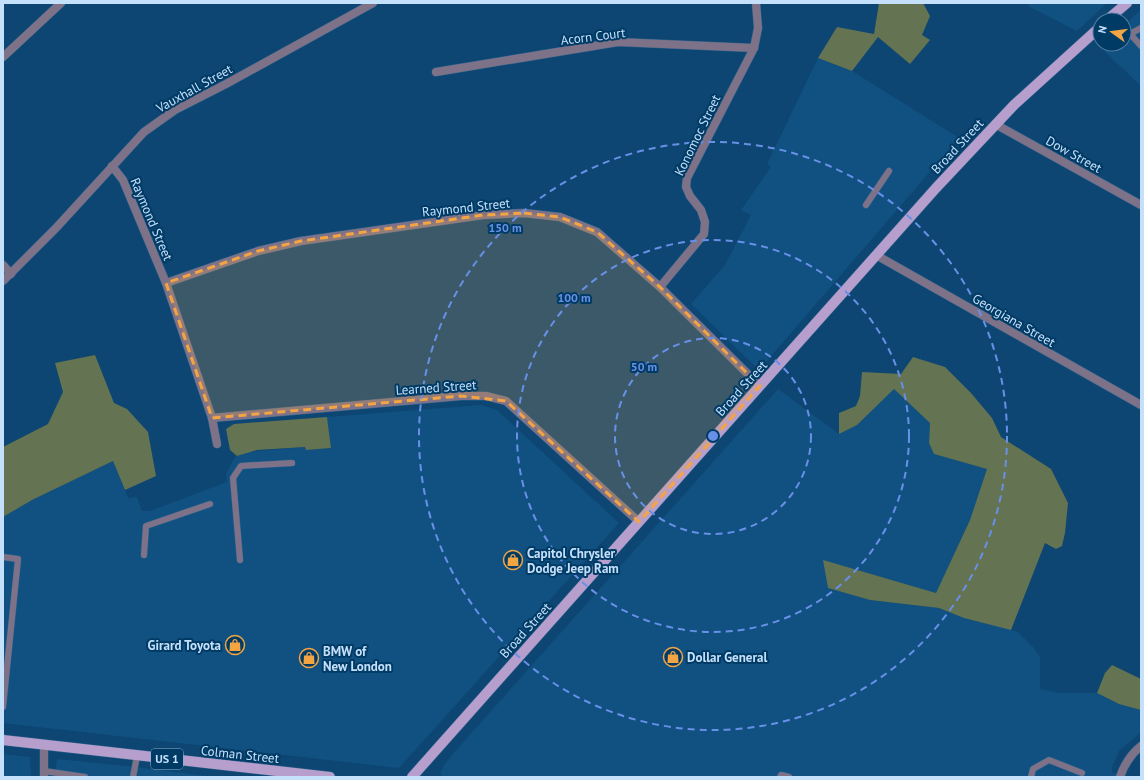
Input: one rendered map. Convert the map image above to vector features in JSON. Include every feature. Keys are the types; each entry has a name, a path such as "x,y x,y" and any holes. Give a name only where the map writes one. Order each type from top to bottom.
{"main road":[{"path":"1121,12 1127,3"},
{"name":"Broad Street","path":"412,777 876,255 995,124 1034,85 1092,34"},
{"name":"Colman Street","path":"3,740 330,777"}],"street":[{"path":"3,57 60,3"},
{"name":"Konomoc Street","path":"660,287 704,234 705,222 701,210 690,196 686,187 687,178 754,48 758,28 756,3"},
{"name":"Vauxhall Street","path":"3,281 56,228 144,132 175,110 226,84 368,4"},
{"name":"Acorn Court","path":"436,72 618,42 754,48"},
{"name":"Dow Street","path":"995,124 1141,205"},
{"name":"Raymond Street","path":"112,166 123,180 166,283 212,418 217,444"},
{"name":"Raymond Street","path":"166,283 258,251 301,241 483,215 524,213 560,218 597,232 660,287 760,386"},
{"name":"Georgiana Street","path":"876,255 1141,405"},
{"path":"3,265 11,274"},
{"name":"Learned Street","path":"212,418 461,396 486,396 506,401 639,522"},
{"path":"44,745 44,774"},
{"path":"1120,777 1124,765 1141,746"}],"lane":[{"path":"1132,33 1141,28"},
{"path":"1132,36 1141,46"},
{"path":"866,205 888,171"},
{"path":"240,560 233,478 241,466 292,463"},
{"path":"144,555 146,526 210,504"},
{"path":"3,556 18,559 3,707"},
{"path":"133,777 137,756"},
{"path":"1031,777 1033,769 1048,760 1082,773"},
{"path":"44,774 85,777"},
{"path":"780,777 781,775 789,777"}],"highlighted area":[{"path":"524,213 560,217 597,232 660,287 760,386 639,522 506,401 461,396 212,418 166,283 258,251 301,241 483,215"}],"shaded area":[{"path":"1030,3 1107,3 1097,12 1092,12 1092,17 1077,31 1028,6"},
{"path":"1141,10 1141,86 1105,52 1132,52 1132,18"},
{"path":"818,58 852,71 959,138 759,370 691,304 725,265 751,215 741,210 771,167 767,164"},
{"path":"893,388 930,423 929,443 934,454 987,469 970,520 936,593 824,561 828,588 870,600 939,608 964,618 1018,632 1033,647 1040,657 1040,689 1059,693 1097,693 1119,704 1141,710 1141,732 1119,751 1112,767 1112,772 1123,777 444,777 440,774 444,765 451,756 778,389 839,434 857,425"},
{"path":"481,405 497,410 619,523 399,768 3,723 3,517 32,500 113,461 128,498 137,497 142,511 150,511 227,482 226,474 233,460 237,456 248,452 306,447 306,450 331,448 327,417"},
{"path":"3,754 30,757 31,777 3,777"},
{"path":"57,759 135,767 215,777 55,777"}],"green space":[{"path":"879,3 923,3 930,16 922,35 930,40 910,64 878,37 852,71 818,58 837,27 874,34"},
{"path":"95,355 114,403 127,409 148,432 156,476 125,490 113,461 32,500 3,517 3,447 48,424 63,392 55,363"},
{"path":"913,357 945,367 971,393 992,418 1001,437 1051,469 1068,503 1062,546 1056,549 1045,543 1011,630 964,618 939,608 870,600 828,588 823,560 936,593 970,520 987,469 934,454 929,443 930,423 894,389 857,425 839,434 839,413 856,406 860,396 862,372 901,374"},
{"path":"327,417 331,448 306,450 305,447 257,450 237,456 230,450 226,429 234,424"},
{"path":"1112,665 1141,679 1141,710 1119,704 1097,693 1105,673"}],"place":[{"name":"Capitol Chrysler Dodge Jeep Ram","path":"513,560"},
{"name":"Girard Toyota","path":"235,645"},
{"name":"Dollar General","path":"673,657"},
{"name":"BMW of New London","path":"309,658"}]}
